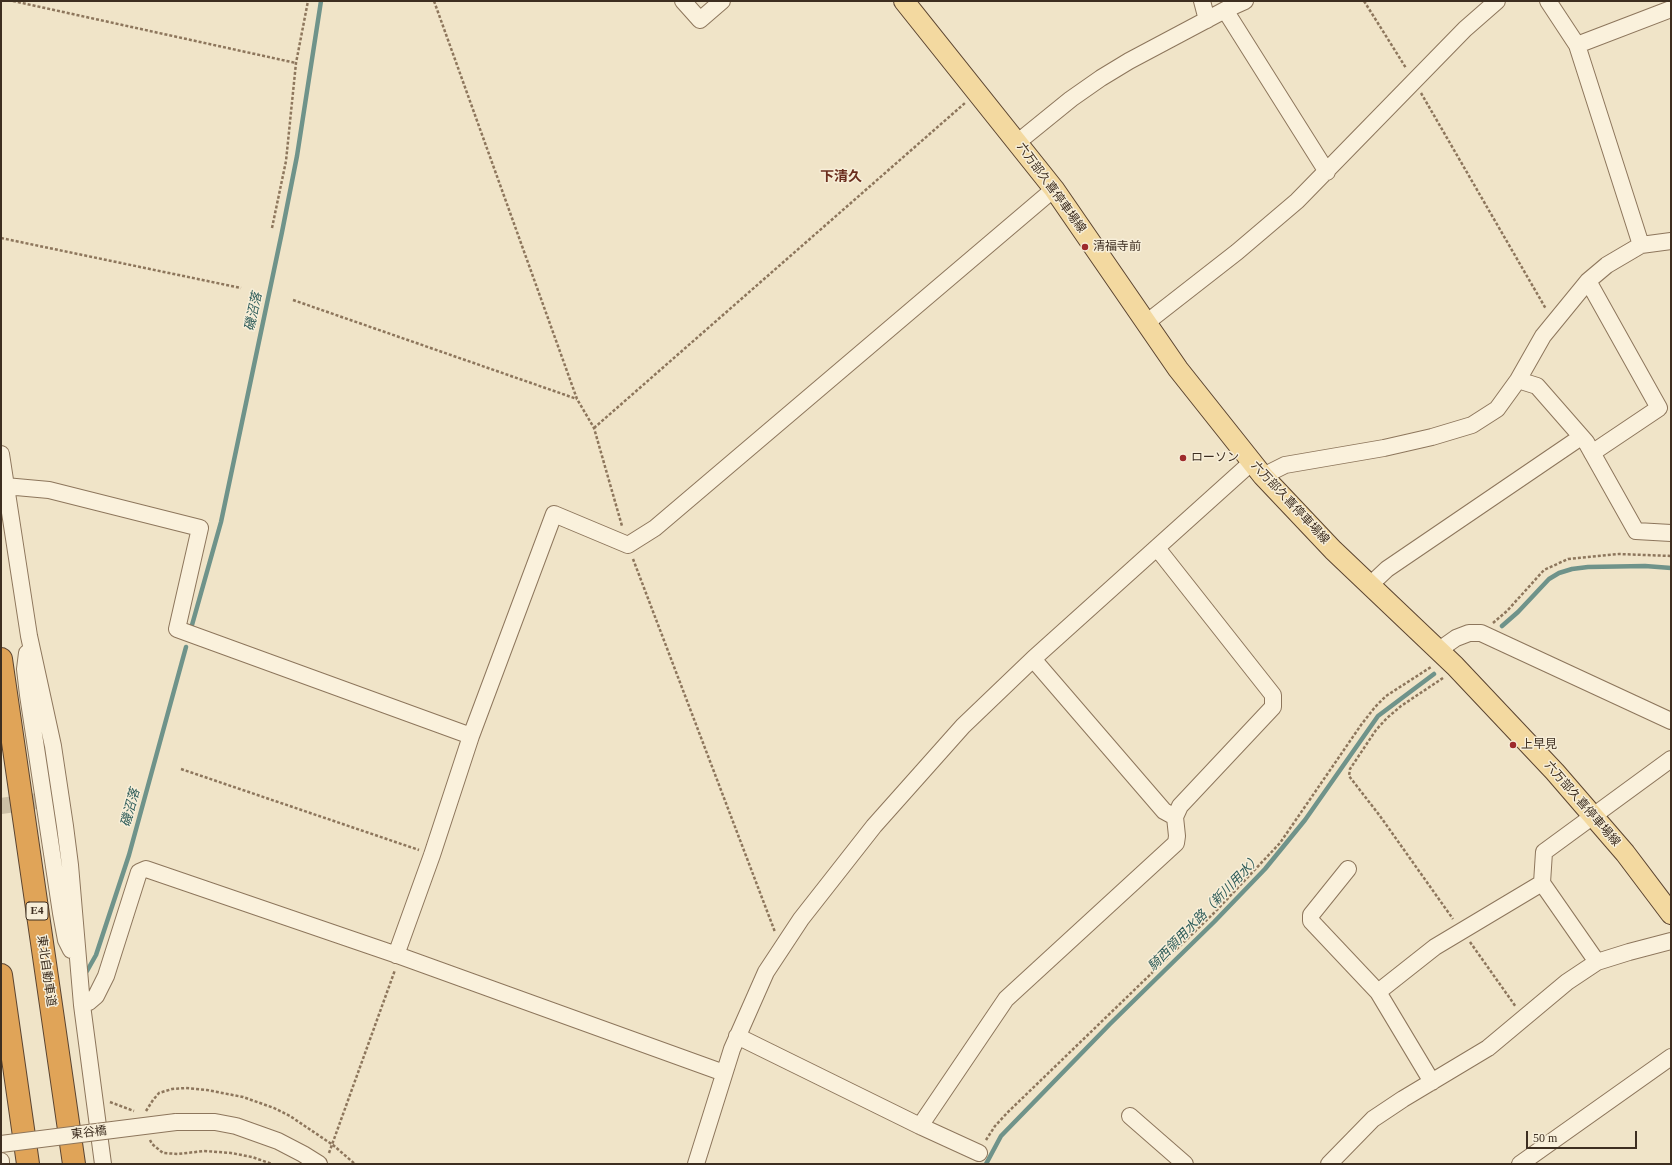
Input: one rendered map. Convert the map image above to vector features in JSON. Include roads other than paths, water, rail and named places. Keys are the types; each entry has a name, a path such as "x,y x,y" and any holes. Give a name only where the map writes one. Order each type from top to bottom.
{"highway":[{"name":"東北自動車道","path":"1,658 74,1164"},
{"path":"1,975 28,1164"}],"main road":[{"name":"六万部久喜停車場線","path":"904,1 1054,189 1178,368 1258,469 1307,524 1370,585 1436,658 1530,745 1625,853 1671,914"}],"street":[{"path":"684,1 700,20 722,1"},
{"path":"1202,1 1207,20"},
{"path":"1018,142 1071,99 1101,78 1129,61 1245,1"},
{"path":"1146,323 1270,226 1327,172 1465,29 1497,1"},
{"path":"1548,1 1577,45 1641,245"},
{"path":"1577,45 1671,9"},
{"path":"1225,10 1327,172"},
{"path":"398,956 471,736 554,514 628,546 655,528 1054,189"},
{"path":"696,1164 737,1036 766,972 801,919 874,826 963,726 1033,659 1156,548 1258,469 1384,448 1432,437 1472,424 1497,409 1518,380 1542,336 1588,281 1607,265 1641,245 1671,242"},
{"path":"1588,281 1659,408 1592,453"},
{"path":"1518,380 1537,386 1581,437 1592,453 1636,531 1671,533"},
{"path":"1370,585 1386,569 1581,437"},
{"path":"1,454 28,636 53,746 70,865 82,1005 103,1164"},
{"path":"5,486 49,490 200,528 177,629 471,736"},
{"path":"920,1126 1006,999 1176,842 1177,836 1175,817 1180,806 1273,706 1273,694 1156,548"},
{"path":"1436,658 1456,638 1469,633 1481,633 1671,721"},
{"path":"1033,659 1164,811 1175,817"},
{"path":"1597,962 1542,883 1544,852 1671,759"},
{"path":"82,1005 89,1002 96,996 106,976 139,872 146,869 398,956 724,1073"},
{"path":"1348,869 1310,915 1311,921 1378,992 1432,1082"},
{"path":"1378,992 1435,947 1542,883"},
{"path":"1329,1164 1373,1119 1488,1048 1523,1017 1567,982 1597,962 1671,941"},
{"path":"737,1036 920,1126 979,1153"},
{"path":"1520,1164 1671,1056"},
{"path":"1130,1116 1185,1164"},
{"name":"東谷橋","path":"1,1144 176,1122 215,1122 236,1126 278,1141 303,1154 324,1160"}],"waterway":[{"name":"磯沼落","path":"192,625 221,522 282,232 297,156 321,1"},
{"name":"騎西領用水路（新川用水）","path":"1502,626 1518,612 1549,579 1559,573 1572,569 1588,567 1645,566 1671,568"},
{"name":"磯沼落","path":"87,971 96,955 129,855 186,647"},
{"name":"騎西領用水路（新川用水）","path":"986,1164 1001,1136 1110,1024 1214,922 1265,869 1305,820 1378,716 1434,674"}],"tunnel":[{"path":"1,806 44,800"}],"place":[{"name":"清福寺前","path":"1085,247"},
{"name":"ローソン","path":"1183,458"},
{"name":"上早見","path":"1513,745"}],"district":[{"name":"下清久","path":"841,177"}]}
